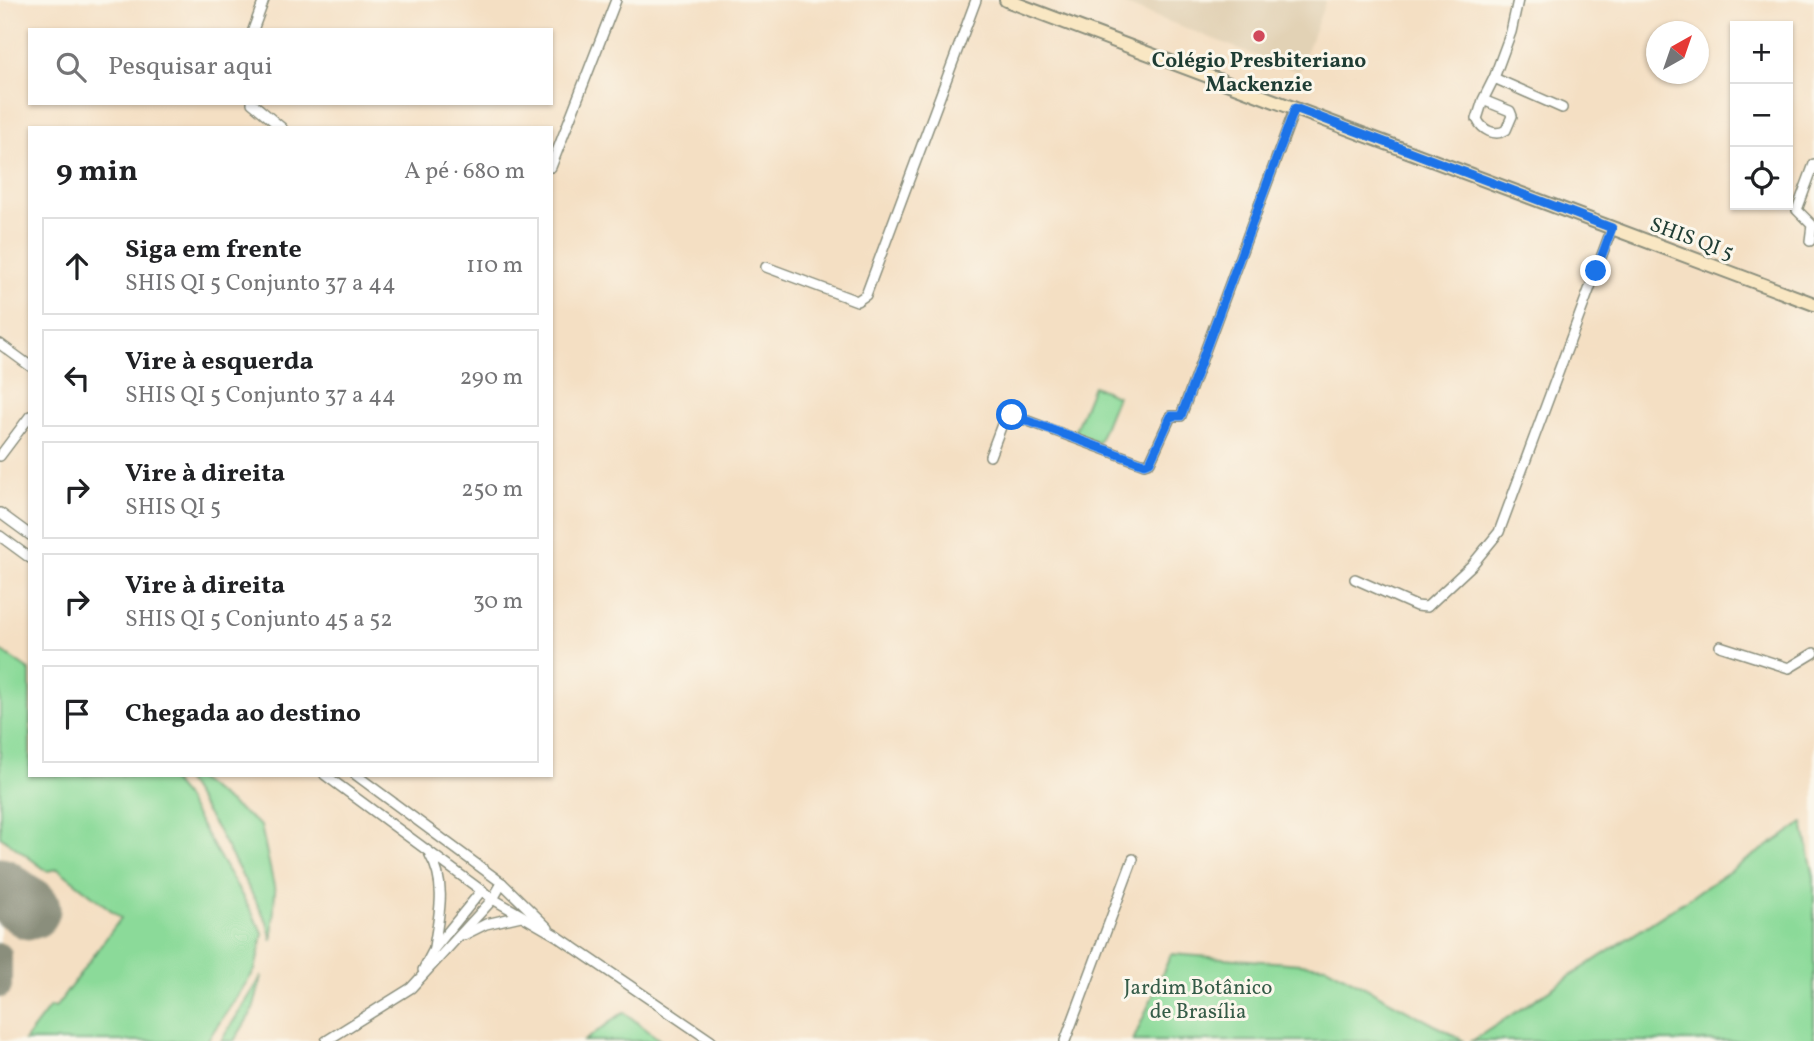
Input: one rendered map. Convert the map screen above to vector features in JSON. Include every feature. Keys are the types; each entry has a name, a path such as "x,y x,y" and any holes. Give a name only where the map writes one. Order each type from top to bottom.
{"street":[{"path":"254,28 264,0"},
{"path":"553,162 616,0"},
{"path":"766,267 857,301 866,295 976,0"},
{"name":"SHIS QI 5","path":"1006,0 1814,304"},
{"path":"1483,100 1494,78 1518,0"},
{"path":"1494,78 1562,108"},
{"path":"254,105 280,126"},
{"path":"990,456 1004,419 1012,415 1144,464 1150,462 1171,416 1181,416 1295,108"},
{"path":"1810,241 1812,225 1797,210 1814,163"},
{"path":"1354,579 1416,606 1427,607 1472,565 1487,543 1499,533 1612,228"},
{"path":"0,344 28,365"},
{"path":"0,456 28,419"},
{"path":"0,513 28,534"},
{"path":"0,536 26,555"},
{"path":"26,555 20,541 28,537"},
{"path":"1720,646 1789,668 1814,653"},
{"path":"328,777 493,898 557,936 711,1041"},
{"path":"359,777 502,883 557,936"},
{"path":"428,850 438,868 442,889 434,949"},
{"path":"1065,1041 1133,859"},
{"path":"326,1041 400,997 459,937 493,898 502,883"},
{"path":"418,980 434,949 482,890"},
{"path":"459,937 486,923 521,916"}],"shaded area":[{"name":"Colégio Presbiteriano Mackenzie","path":"1113,0 1326,0 1299,72"}],"green space":[{"path":"1093,386 1117,396 1098,443 1074,433"},
{"path":"0,650 28,670 28,777 169,777 183,794 252,913 263,934 255,970 207,1041 24,1041 50,1007 55,1008 121,918 58,869 47,871 0,836"},
{"path":"183,777 195,777 261,826 275,891 272,940 267,922 218,831"},
{"path":"1803,823 1814,877 1814,1041 1472,1041"},
{"name":"Jardim Botânico de Brasília","path":"1171,954 1326,966 1464,1041 1133,1041"},
{"path":"262,976 253,1010 234,1041 221,1041"},
{"path":"624,1012 661,1041 584,1041"}],"taxiway":[{"path":"0,955 0,986"}],"runway":[{"path":"0,888 30,909"}],"place":[{"name":"Colégio Presbiteriano Mackenzie","path":"1259,36"}],"route":[{"path":"1012,415 1144,464 1150,462 1156,455 1171,416 1181,416 1295,108 1612,228 1596,271"}]}
